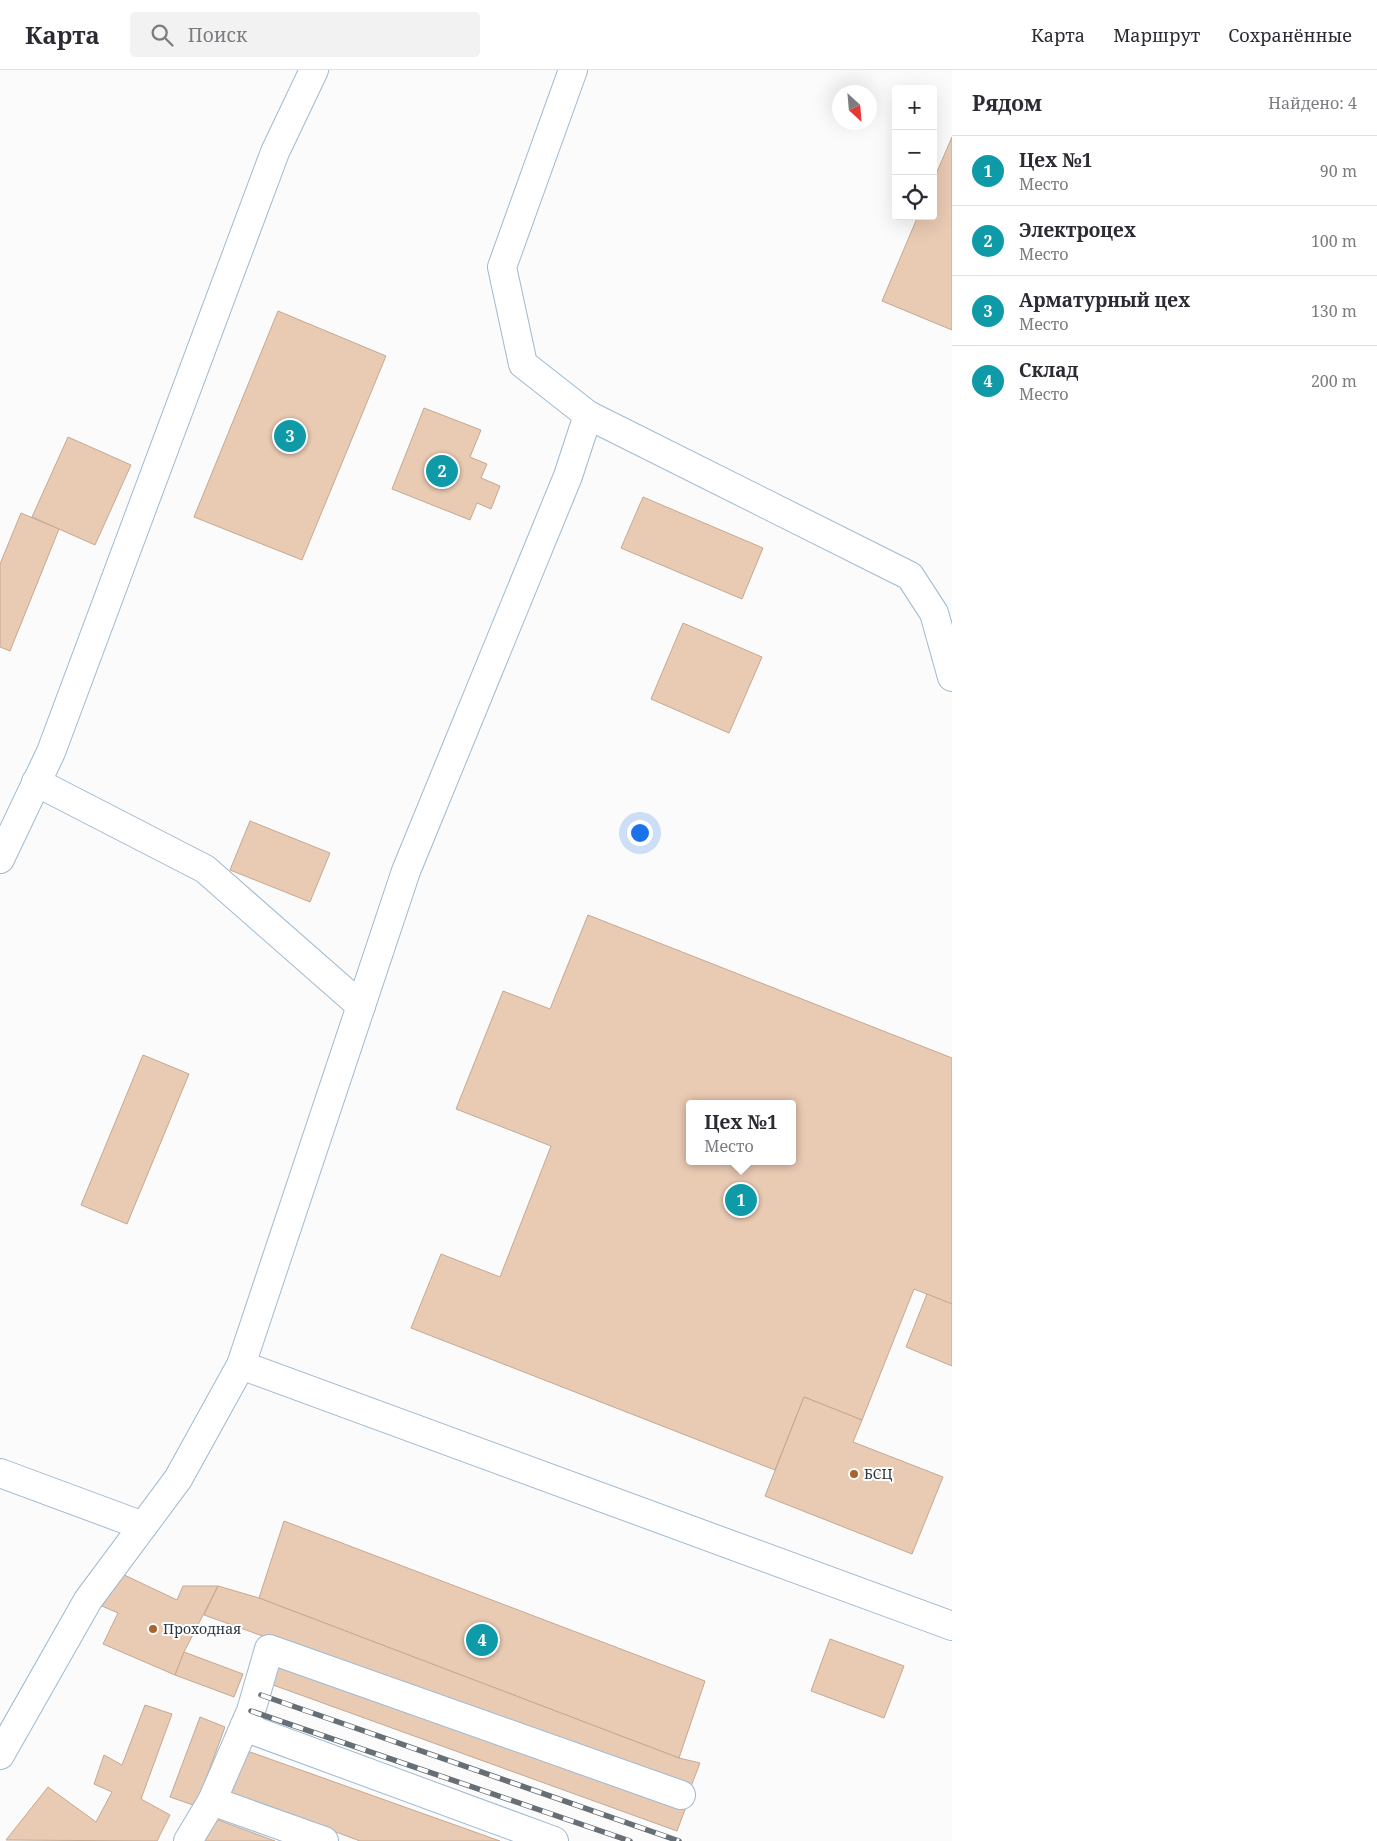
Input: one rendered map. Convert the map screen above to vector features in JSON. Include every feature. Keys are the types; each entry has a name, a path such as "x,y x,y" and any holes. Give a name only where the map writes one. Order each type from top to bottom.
{"lane":[{"path":"0,859 58,734 275,152 314,70"},
{"path":"573,70 502,267 523,364 588,415 910,576 934,613 952,677"},
{"path":"0,1755 88,1600 178,1480 241,1365 406,871 568,476 588,415"},
{"path":"36,782 205,869 361,1006"},
{"path":"241,1365 952,1626"},
{"path":"0,1474 143,1526"},
{"path":"188,1841 212,1801 251,1711 269,1649 681,1795"},
{"path":"244,1727 554,1841"},
{"path":"212,1801 324,1841"}],"building":[{"path":"952,137 952,330 882,301 916,220 937,220 937,172"},
{"path":"278,311 386,356 302,560 194,517"},
{"path":"424,408 481,430 470,457 487,464 481,478 500,486 491,509 477,503 470,520 392,489"},
{"path":"68,437 131,465 95,545 32,517"},
{"path":"643,497 763,548 742,599 621,548"},
{"path":"21,513 59,529 10,651 0,647 0,564"},
{"path":"683,623 762,657 729,733 651,699"},
{"path":"250,821 330,853 310,902 230,870"},
{"path":"588,915 952,1058 952,1304 914,1289 862,1420 804,1397 775,1470 411,1328 441,1254 500,1277 551,1146 456,1109 503,991 550,1009"},
{"path":"143,1055 189,1074 127,1224 81,1205"},
{"path":"927,1294 952,1304 952,1366 906,1347"},
{"name":"БСЦ","path":"804,1397 862,1420 853,1442 943,1477 912,1554 765,1496"},
{"path":"284,1521 705,1681 679,1758 259,1598"},
{"name":"Проходная","path":"118,1572 177,1600 183,1586 218,1586 184,1652 175,1675 103,1644 118,1613 102,1606"},
{"path":"218,1586 259,1598 679,1758 700,1763 690,1789 204,1615"},
{"path":"830,1639 904,1666 884,1718 811,1691"},
{"path":"184,1652 243,1674 234,1697 175,1675"},
{"path":"269,1662 686,1807 677,1831 262,1681"},
{"path":"145,1705 172,1714 141,1799 170,1815 157,1841 6,1840 48,1787 96,1822 112,1792 94,1784 104,1755 122,1765"},
{"path":"200,1717 225,1727 196,1806 170,1797"},
{"path":"239,1748 500,1841 360,1841 221,1789"},
{"path":"210,1817 275,1841 200,1841"}],"railway":[{"path":"261,1695 679,1841"},
{"path":"251,1711 630,1841"}],"place":[{"name":"Арматурный цех","path":"290,436"},
{"name":"Электроцех","path":"442,471"},
{"name":"Цех №1","path":"741,1200"},
{"name":"БСЦ","path":"854,1474"},
{"name":"Проходная","path":"153,1629"},
{"name":"Склад","path":"482,1640"}]}
